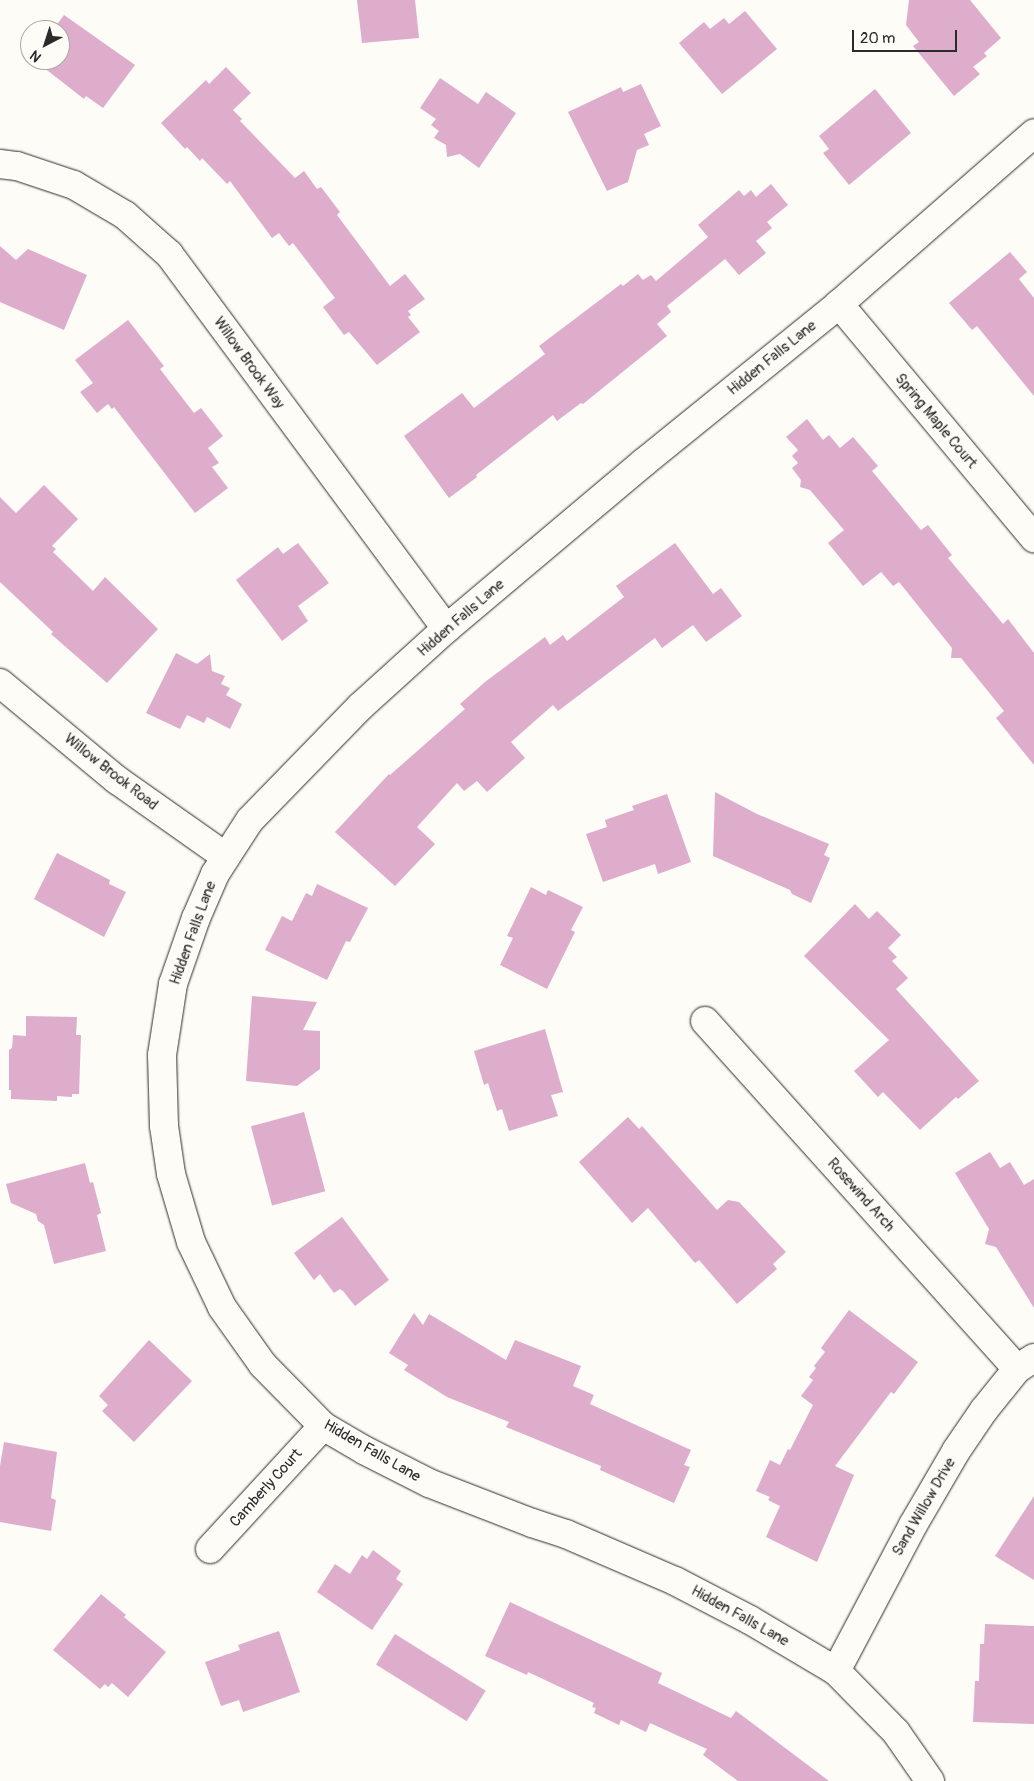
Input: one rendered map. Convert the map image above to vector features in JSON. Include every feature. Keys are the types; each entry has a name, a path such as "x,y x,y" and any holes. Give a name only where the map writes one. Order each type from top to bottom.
{"street":[{"name":"Hidden Falls Lane","path":"930,1781 896,1732 836,1671 750,1620 675,1581 566,1534 532,1524 429,1483 364,1450 323,1426 263,1365 222,1307 191,1242 172,1174 164,1126 162,1055 173,984 196,918 216,874 250,820 361,706 446,629 643,463 839,304 1034,133"},
{"name":"Willow Brook Way","path":"0,164 17,166 74,185 125,215 169,254 446,629"},
{"name":"Spring Maple Court","path":"839,304 1034,538"},
{"name":"Willow Brook Road","path":"0,683 118,780 226,857"},
{"name":"Rosewind Arch","path":"705,1022 1026,1364"},
{"name":"Sand Willow Drive","path":"836,1671 912,1525 956,1451 984,1410 1026,1364"},
{"name":"Camberly Court","path":"210,1549 323,1426"}],"building":[{"path":"357,0 415,0 419,38 362,43"},
{"path":"909,0 970,0 1001,38 984,53 987,56 973,67 980,74 954,96 913,46 919,42 906,25"},
{"path":"745,11 777,49 722,94 679,43 704,22 710,29 724,18 729,24"},
{"path":"64,15 135,65 103,108 86,96 84,99 47,70 70,70 70,20 60,20"},
{"path":"226,67 251,93 233,110 242,119 240,121 295,178 304,171 317,189 321,187 340,212 337,215 390,286 405,274 425,299 408,311 411,315 408,317 420,332 377,365 349,332 344,335 323,307 335,298 293,243 289,246 279,233 272,238 230,181 227,184 202,158 200,161 187,147 185,149 161,123 206,80 209,84"},
{"path":"440,78 478,104 486,92 516,113 479,168 460,154 447,157 446,145 434,138 439,131 431,125 436,119 420,108"},
{"path":"641,84 661,126 644,134 649,145 637,150 628,182 607,191 568,112 621,87 623,92"},
{"path":"875,89 911,133 849,185 823,153 829,149 819,136"},
{"path":"771,184 788,205 767,222 772,228 756,241 766,253 739,275 725,259 667,306 671,312 657,324 667,336 583,404 581,403 557,421 553,415 449,498 404,436 462,393 474,408 545,354 539,346 621,284 623,286 638,274 643,280 651,275 656,281 708,237 698,225 739,190 744,196 751,190 756,197"},
{"path":"0,246 16,260 28,249 87,275 64,330 0,302"},
{"path":"1010,252 1027,272 1019,279 1034,298 1034,396 977,326 972,330 949,303"},
{"path":"128,320 164,366 160,369 194,413 201,408 223,436 208,448 219,463 212,467 228,488 195,513 114,407 112,409 108,404 97,413 80,392 93,383 75,360"},
{"path":"807,419 823,440 829,435 840,448 853,437 878,466 872,471 921,530 928,525 952,555 948,558 1003,624 1008,619 1034,653 1034,765 996,718 1004,711 961,658 951,658 952,648 899,582 893,586 881,572 863,586 828,543 844,530 810,490 800,487 801,480 792,468 798,463 792,456 798,450 786,437"},
{"path":"44,485 78,519 52,546 56,549 53,552 93,591 105,577 158,629 107,683 51,634 53,632 0,582 0,497 16,513"},
{"path":"298,543 329,583 298,606 308,621 282,641 236,580 278,547 283,554"},
{"path":"675,543 713,594 721,588 742,616 706,642 693,625 662,648 655,638 558,711 553,705 511,742 525,758 487,792 477,781 464,791 457,783 417,827 435,844 395,886 335,832 389,774 465,709 460,704 485,682 545,637 550,645 563,635 567,641 624,597 616,586"},
{"path":"176,653 197,664 210,654 212,671 225,676 221,684 230,688 226,695 242,704 230,729 207,717 204,723 187,715 180,729 146,713"},
{"path":"715,792 757,814 829,844 824,855 830,858 811,903 792,894 790,890 713,856"},
{"path":"667,794 691,862 658,874 655,864 603,882 586,834 607,827 605,820 634,810 632,806"},
{"path":"57,853 110,880 109,884 126,892 104,937 34,899"},
{"path":"317,884 368,908 350,942 346,941 327,980 265,950 282,916 292,921 306,893 312,896"},
{"path":"531,887 546,895 548,890 583,907 571,930 575,932 547,989 500,965 513,938 507,936"},
{"path":"855,904 869,919 877,911 901,935 888,948 897,957 892,961 908,978 896,989 979,1081 958,1099 956,1097 920,1130 883,1092 878,1097 854,1071 889,1040 804,956"},
{"path":"252,996 317,1002 303,1030 320,1031 320,1069 297,1086 246,1081"},
{"path":"26,1016 77,1017 76,1035 81,1035 79,1094 72,1094 72,1097 57,1096 57,1101 11,1099 11,1090 9,1090 9,1050 12,1048 13,1035 26,1036"},
{"path":"545,1029 563,1092 551,1095 558,1116 509,1131 502,1109 497,1111 488,1083 484,1085 474,1051"},
{"path":"304,1112 325,1191 272,1205 251,1126"},
{"path":"628,1117 639,1129 642,1126 717,1210 728,1200 739,1202 786,1252 773,1264 777,1269 737,1304 699,1260 695,1263 648,1208 632,1223 579,1162"},
{"path":"990,1152 1000,1168 1010,1162 1024,1185 1034,1179 1034,1308 996,1247 985,1244 989,1229 955,1173"},
{"path":"85,1163 90,1183 93,1182 101,1213 97,1215 106,1251 54,1264 44,1225 38,1221 36,1214 11,1203 6,1184"},
{"path":"342,1217 389,1280 355,1306 340,1289 334,1293 320,1274 314,1280 294,1253"},
{"path":"849,1310 918,1362 894,1394 891,1392 835,1466 854,1475 817,1562 766,1537 780,1506 768,1500 770,1497 756,1491 770,1460 780,1465 788,1449 790,1450 813,1405 801,1396 813,1380 809,1377 816,1368 814,1366 825,1352 821,1348"},
{"path":"414,1313 423,1325 429,1314 506,1360 515,1340 581,1366 573,1386 594,1395 590,1404 691,1450 684,1465 690,1467 674,1503 600,1470 601,1466 506,1427 509,1422 447,1397 404,1370 408,1365 389,1353"},
{"path":"149,1340 192,1381 134,1442 102,1411 108,1405 99,1396"},
{"path":"4,1442 57,1452 51,1498 56,1500 51,1531 0,1522 0,1466"},
{"path":"1034,1496 1034,1580 995,1556"},
{"path":"373,1550 401,1571 396,1579 403,1584 372,1630 317,1592 335,1564 350,1574 362,1555 367,1559"},
{"path":"101,1594 126,1615 124,1617 166,1652 128,1697 112,1683 108,1687 105,1684 100,1689 53,1650"},
{"path":"510,1602 662,1673 658,1683 731,1718 736,1711 829,1781 738,1781 703,1755 707,1749 650,1723 646,1732 621,1720 619,1725 594,1713 596,1708 592,1707 594,1703 528,1672 527,1675 485,1656"},
{"path":"985,1624 1034,1626 1034,1724 973,1722 975,1681 979,1681 980,1644 984,1644"},
{"path":"279,1631 300,1692 243,1712 239,1700 221,1706 205,1662 240,1650 238,1645"},
{"path":"395,1634 486,1691 467,1721 376,1665"}]}
